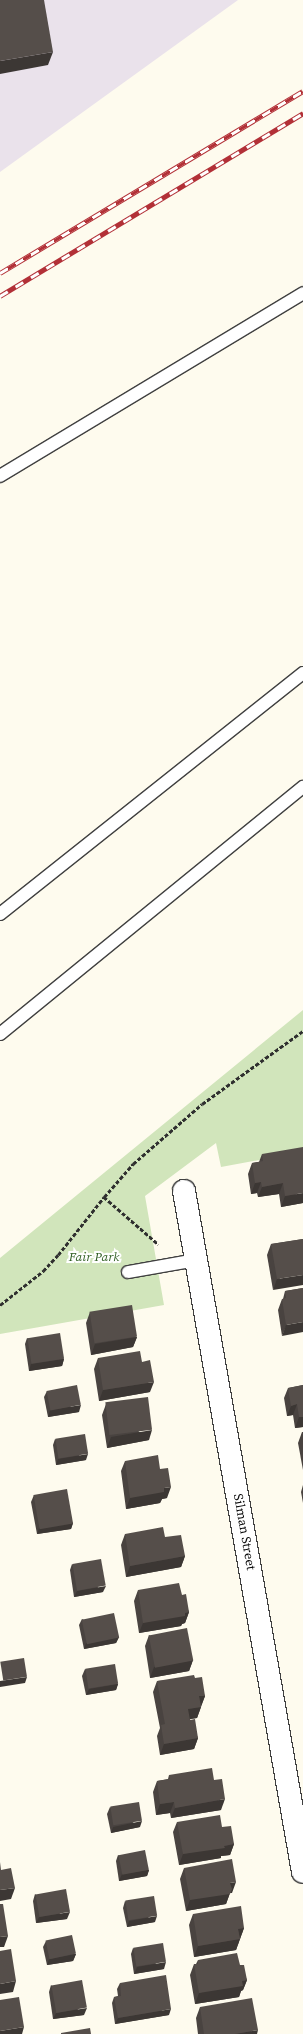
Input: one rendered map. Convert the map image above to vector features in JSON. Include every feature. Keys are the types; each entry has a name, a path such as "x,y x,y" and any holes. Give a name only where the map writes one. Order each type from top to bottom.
{"street":[{"name":"Silman Street","path":"184,1191 303,1872"}],"lane":[{"path":"0,476 303,293"},
{"path":"0,914 303,673"},
{"path":"0,1034 303,787"},
{"path":"128,1272 196,1260"}],"path":[{"path":"0,1305 43,1271 133,1164 202,1104 303,1032"},
{"path":"104,1197 157,1244 161,1251"}],"shaded area":[{"path":"0,0 238,0 0,172"}],"green space":[{"name":"Fair Park","path":"303,1010 303,1152 221,1167 216,1143 145,1196 164,1305 0,1334 0,1258"}],"building":[{"path":"0,0 44,0 53,52 0,61"},
{"path":"303,1147 303,1193 285,1196 283,1183 262,1187 261,1182 255,1183 252,1163 263,1161 262,1154"},
{"path":"303,1239 303,1275 277,1279 271,1244"},
{"path":"303,1288 303,1322 286,1325 282,1299 286,1298 285,1291"},
{"path":"132,1305 137,1337 95,1343 90,1312"},
{"path":"60,1333 64,1359 31,1364 27,1338"},
{"path":"140,1351 142,1362 150,1360 154,1382 103,1390 98,1358"},
{"path":"77,1385 81,1405 50,1411 47,1391"},
{"path":"303,1385 303,1417 299,1417 297,1404 291,1406 288,1388"},
{"path":"148,1397 152,1430 109,1435 105,1402"},
{"path":"85,1434 88,1454 58,1458 55,1439"},
{"path":"158,1455 160,1469 168,1468 171,1487 164,1488 164,1492 130,1498 125,1461"},
{"path":"67,1489 73,1523 40,1529 34,1495"},
{"path":"163,1527 165,1537 181,1535 185,1556 130,1566 125,1534"},
{"path":"101,1559 106,1586 77,1591 72,1564"},
{"path":"179,1583 182,1595 186,1594 189,1612 185,1613 185,1616 143,1623 138,1590"},
{"path":"114,1613 119,1637 87,1644 82,1620"},
{"path":"187,1628 193,1660 155,1668 149,1635"},
{"path":"24,1658 27,1677 3,1681 0,1662"},
{"path":"115,1664 118,1684 88,1688 85,1669"},
{"path":"194,1675 195,1678 202,1677 205,1696 199,1696 201,1707 188,1709 190,1720 195,1719 198,1738 164,1744 161,1725 165,1724 157,1681"},
{"path":"212,1768 214,1780 222,1779 225,1799 175,1808 174,1802 160,1804 157,1781 170,1779 169,1775"},
{"path":"139,1802 142,1821 113,1825 110,1807"},
{"path":"220,1815 222,1827 231,1826 234,1844 224,1846 225,1848 183,1854 177,1822"},
{"path":"145,1850 149,1870 122,1875 118,1855"},
{"path":"232,1859 236,1882 230,1883 232,1889 230,1894 190,1900 184,1868"},
{"path":"0,1862 1,1870 11,1868 15,1888 0,1890"},
{"path":"66,1889 70,1912 39,1917 35,1894"},
{"path":"154,1896 157,1916 128,1920 125,1901"},
{"path":"0,1904 3,1904 8,1936 0,1937"},
{"path":"241,1906 244,1928 238,1929 240,1939 198,1946 193,1914"},
{"path":"72,1935 76,1954 50,1959 46,1941"},
{"path":"163,1943 166,1962 136,1966 133,1948"},
{"path":"11,1949 16,1981 0,1984 0,1951"},
{"path":"237,1953 240,1965 244,1965 247,1980 242,1981 243,1986 199,1993 194,1964 198,1964 198,1960"},
{"path":"166,1975 171,2009 118,2018 114,1997 121,1996 120,1983"},
{"path":"82,1980 87,2008 56,2013 51,1985"},
{"path":"19,1997 24,2027 0,2031 0,2000"},
{"path":"252,1998 258,2030 235,2034 204,2034 200,2007"},
{"path":"90,2028 91,2034 61,2034 61,2033"}],"railway":[{"path":"0,273 303,91"},
{"path":"0,296 303,113"}]}
